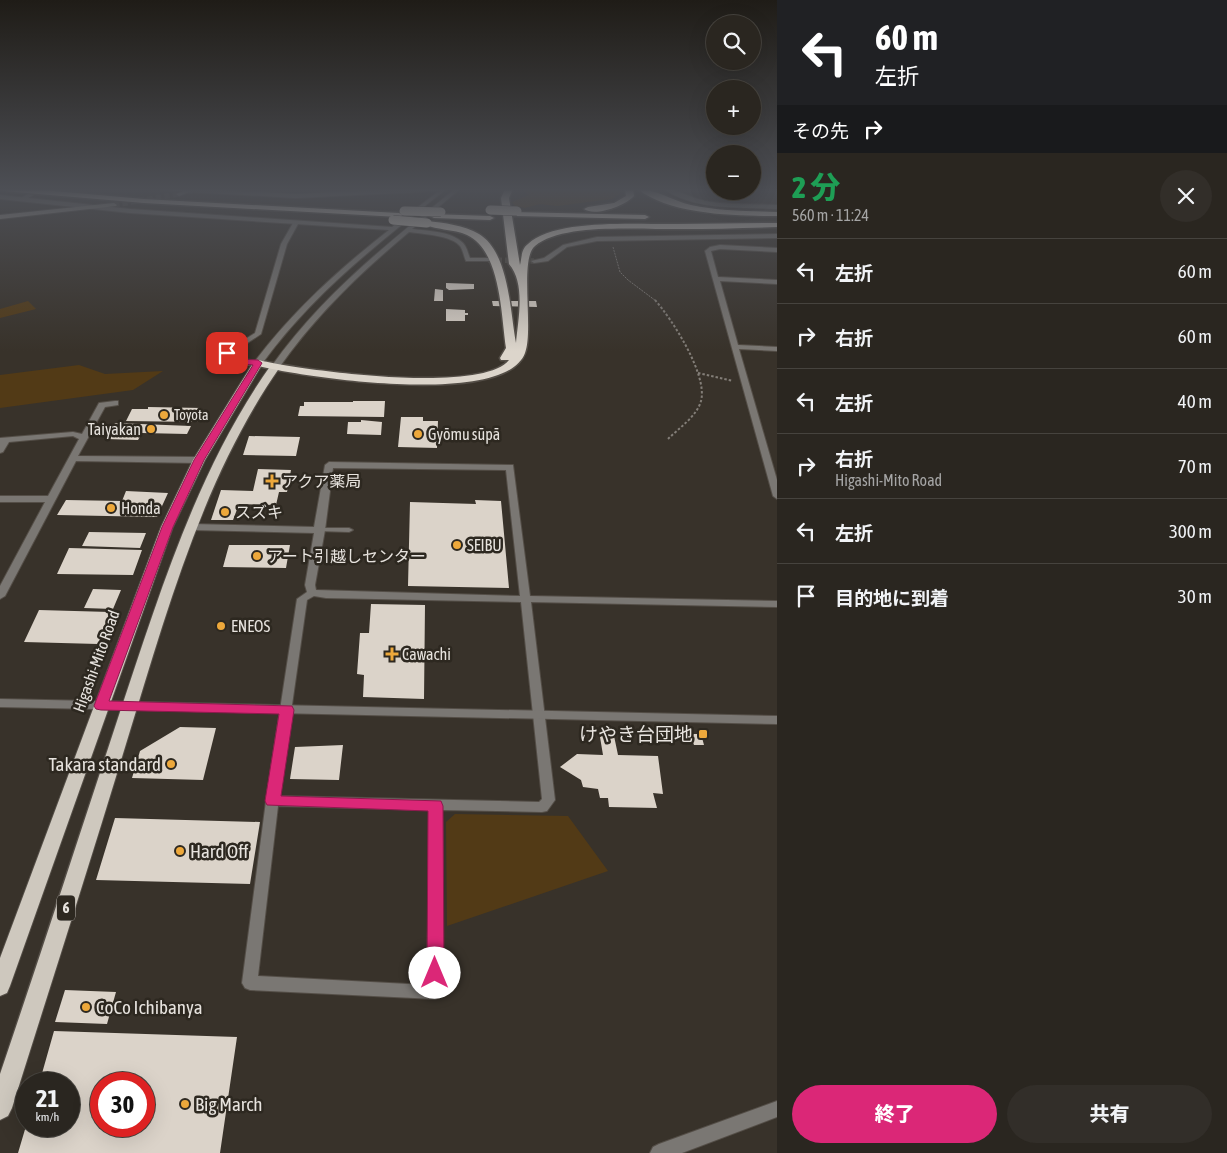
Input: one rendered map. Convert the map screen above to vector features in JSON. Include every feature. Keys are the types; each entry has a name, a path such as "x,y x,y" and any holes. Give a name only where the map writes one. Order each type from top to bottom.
{"highway":[{"path":"276,365 422,377 452,377 486,370 507,357 511,348 499,270 494,264 488,246 484,243"},
{"path":"499,270 506,264 503,243"},
{"path":"258,363 397,381 433,382 474,379 501,370 514,362 520,353 524,304 521,270 514,264 511,243"},
{"path":"521,270 526,265 526,252 534,243"},
{"name":"Higashi-Mito Road","path":"0,986 148,576 168,527 199,460 258,363"},
{"name":"6","path":"0,1108 130,706 192,528 227,446 249,406 276,365"}],"street":[{"path":"285,243 258,334 227,353 227,356 236,361 258,363 269,347 307,303 349,264 376,243"},
{"path":"276,365 322,306 363,266 391,243"},
{"path":"458,243 462,245 468,260 488,260"},
{"path":"534,261 546,260 559,249 576,243"},
{"path":"777,250 712,248 708,251 776,485 777,496"},
{"path":"716,279 777,282"},
{"path":"736,347 777,349"},
{"path":"0,596 102,405 115,403"},
{"path":"0,450 4,440 73,434 81,436 83,439"},
{"path":"73,458 199,460"},
{"path":"272,801 542,807 549,800 510,467 329,465 310,585 312,593"},
{"path":"0,499 51,499"},
{"path":"192,528 320,530"},
{"path":"436,806 435,992 250,983 272,801 302,599 312,593 326,595 526,600 777,604"},
{"path":"0,703 777,720"},
{"path":"659,1153 777,1110"}],"lane":[{"path":"320,530 349,530"}],"path":[{"path":"612,243 616,264 622,275 656,301 682,343 698,373 703,388 700,404 668,438"},
{"path":"698,373 745,382"}],"shaded area":[{"path":"28,301 36,309 0,318 0,309"},
{"path":"79,365 105,374 163,371 133,390 0,408 0,375"},
{"path":"455,814 568,816 608,871 447,926 446,822"}],"building":[{"path":"446,283 474,284 474,289 449,290 446,288"},
{"path":"435,289 443,290 443,301 434,301"},
{"path":"492,301 536,301 537,307 493,306"},
{"path":"446,309 465,310 465,313 468,313 468,315 465,315 465,321 446,321"},
{"path":"385,401 384,417 298,416 300,406 304,406 304,402"},
{"name":"Toyota","path":"148,407 202,408 197,422 126,421 132,409 148,409"},
{"name":"Gyōmu sūpā","path":"401,417 423,417 423,421 438,421 437,448 398,447"},
{"path":"361,420 382,422 381,435 347,434 348,422 361,422"},
{"name":"Taiyakan","path":"115,423 191,426 187,434 142,433 138,440 106,439"},
{"path":"249,436 300,437 296,456 243,455"},
{"name":"スズキ","path":"258,469 291,470 287,492 279,492 276,505 239,504 233,520 211,520 221,490 253,491"},
{"name":"Honda","path":"126,491 168,493 157,517 57,515 66,500 122,501"},
{"name":"SEIBU","path":"475,500 501,501 509,588 408,586 410,502 476,504"},
{"path":"89,532 146,533 140,548 82,546"},
{"name":"アート引越しセンター","path":"229,545 290,545 286,568 223,567"},
{"path":"69,548 142,550 133,575 57,574"},
{"path":"93,589 121,590 113,609 84,608"},
{"name":"Cawachi","path":"371,604 425,605 424,699 363,697 364,675 357,674 360,633 369,633"},
{"path":"39,610 110,612 98,644 24,642"},
{"name":"Takara standard","path":"180,727 216,728 203,780 132,778 140,751"},
{"path":"599,731 613,731 618,755 658,756 663,794 653,793 657,808 609,807 608,798 600,798 598,789 583,787 581,780 560,767 577,754 603,755"},
{"path":"690,734 701,734 704,745 694,745"},
{"path":"343,745 339,780 290,779 295,747"},
{"name":"Hard Off","path":"115,818 260,822 250,884 96,880"},
{"name":"CoCo Ichibanya","path":"65,990 116,992 107,1024 55,1022"},
{"name":"Big March","path":"54,1031 237,1037 220,1153 18,1153 23,1137 80,1137 80,1072 42,1072"}],"tunnel":[{"path":"488,260 534,261"}],"place":[{"name":"Toyota","path":"164,415"},
{"name":"Taiyakan","path":"151,429"},
{"name":"Gyōmu sūpā","path":"418,434"},
{"name":"アクア薬局","path":"272,481"},
{"name":"Honda","path":"111,508"},
{"name":"スズキ","path":"225,512"},
{"name":"SEIBU","path":"457,545"},
{"name":"アート引越しセンター","path":"257,556"},
{"name":"ENEOS","path":"221,626"},
{"name":"Cawachi","path":"392,654"},
{"name":"けやき台団地","path":"703,734"},
{"name":"Takara standard","path":"171,764"},
{"name":"Hard Off","path":"180,851"},
{"name":"CoCo Ichibanya","path":"86,1007"},
{"name":"Big March","path":"185,1104"}],"route":[{"path":"227,353 227,356 236,361 258,363 199,460 168,527 144,585 101,706 287,710 272,801 436,806 435,973"}]}
